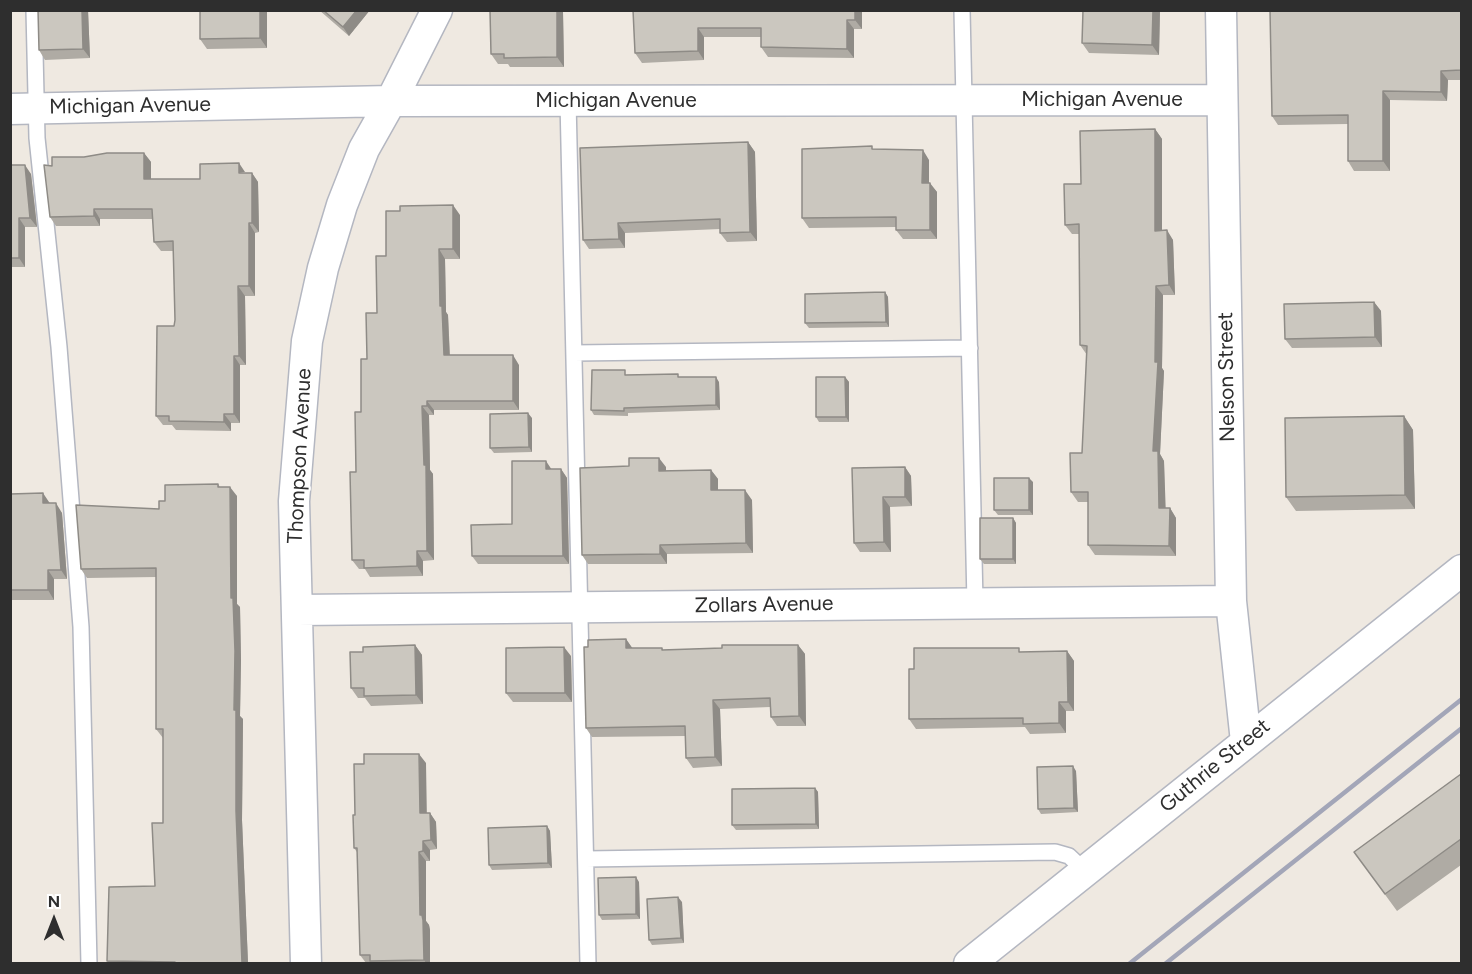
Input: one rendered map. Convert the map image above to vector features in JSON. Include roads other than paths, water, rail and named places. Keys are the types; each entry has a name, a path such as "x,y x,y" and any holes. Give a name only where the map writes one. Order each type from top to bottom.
{"street":[{"name":"Thompson Avenue","path":"306,963 294,501 307,341 323,268 342,205 364,149 437,10"},
{"name":"Nelson Street","path":"1221,10 1231,601 1246,742"},
{"name":"Michigan Avenue","path":"23,109 391,101 1222,100"},
{"name":"Guthrie Street","path":"969,963 1461,570"},
{"name":"Zollars Avenue","path":"297,610 1231,601"}],"lane":[{"path":"34,10 23,109 37,138 60,347 81,627 89,963"},
{"path":"962,10 975,603"},
{"path":"568,101 588,963"},
{"path":"574,353 970,348"},
{"path":"586,859 1056,852 1069,856 1085,871"}],"railway":[{"path":"1129,964 1462,699"},
{"path":"1165,964 1462,728"}]}
